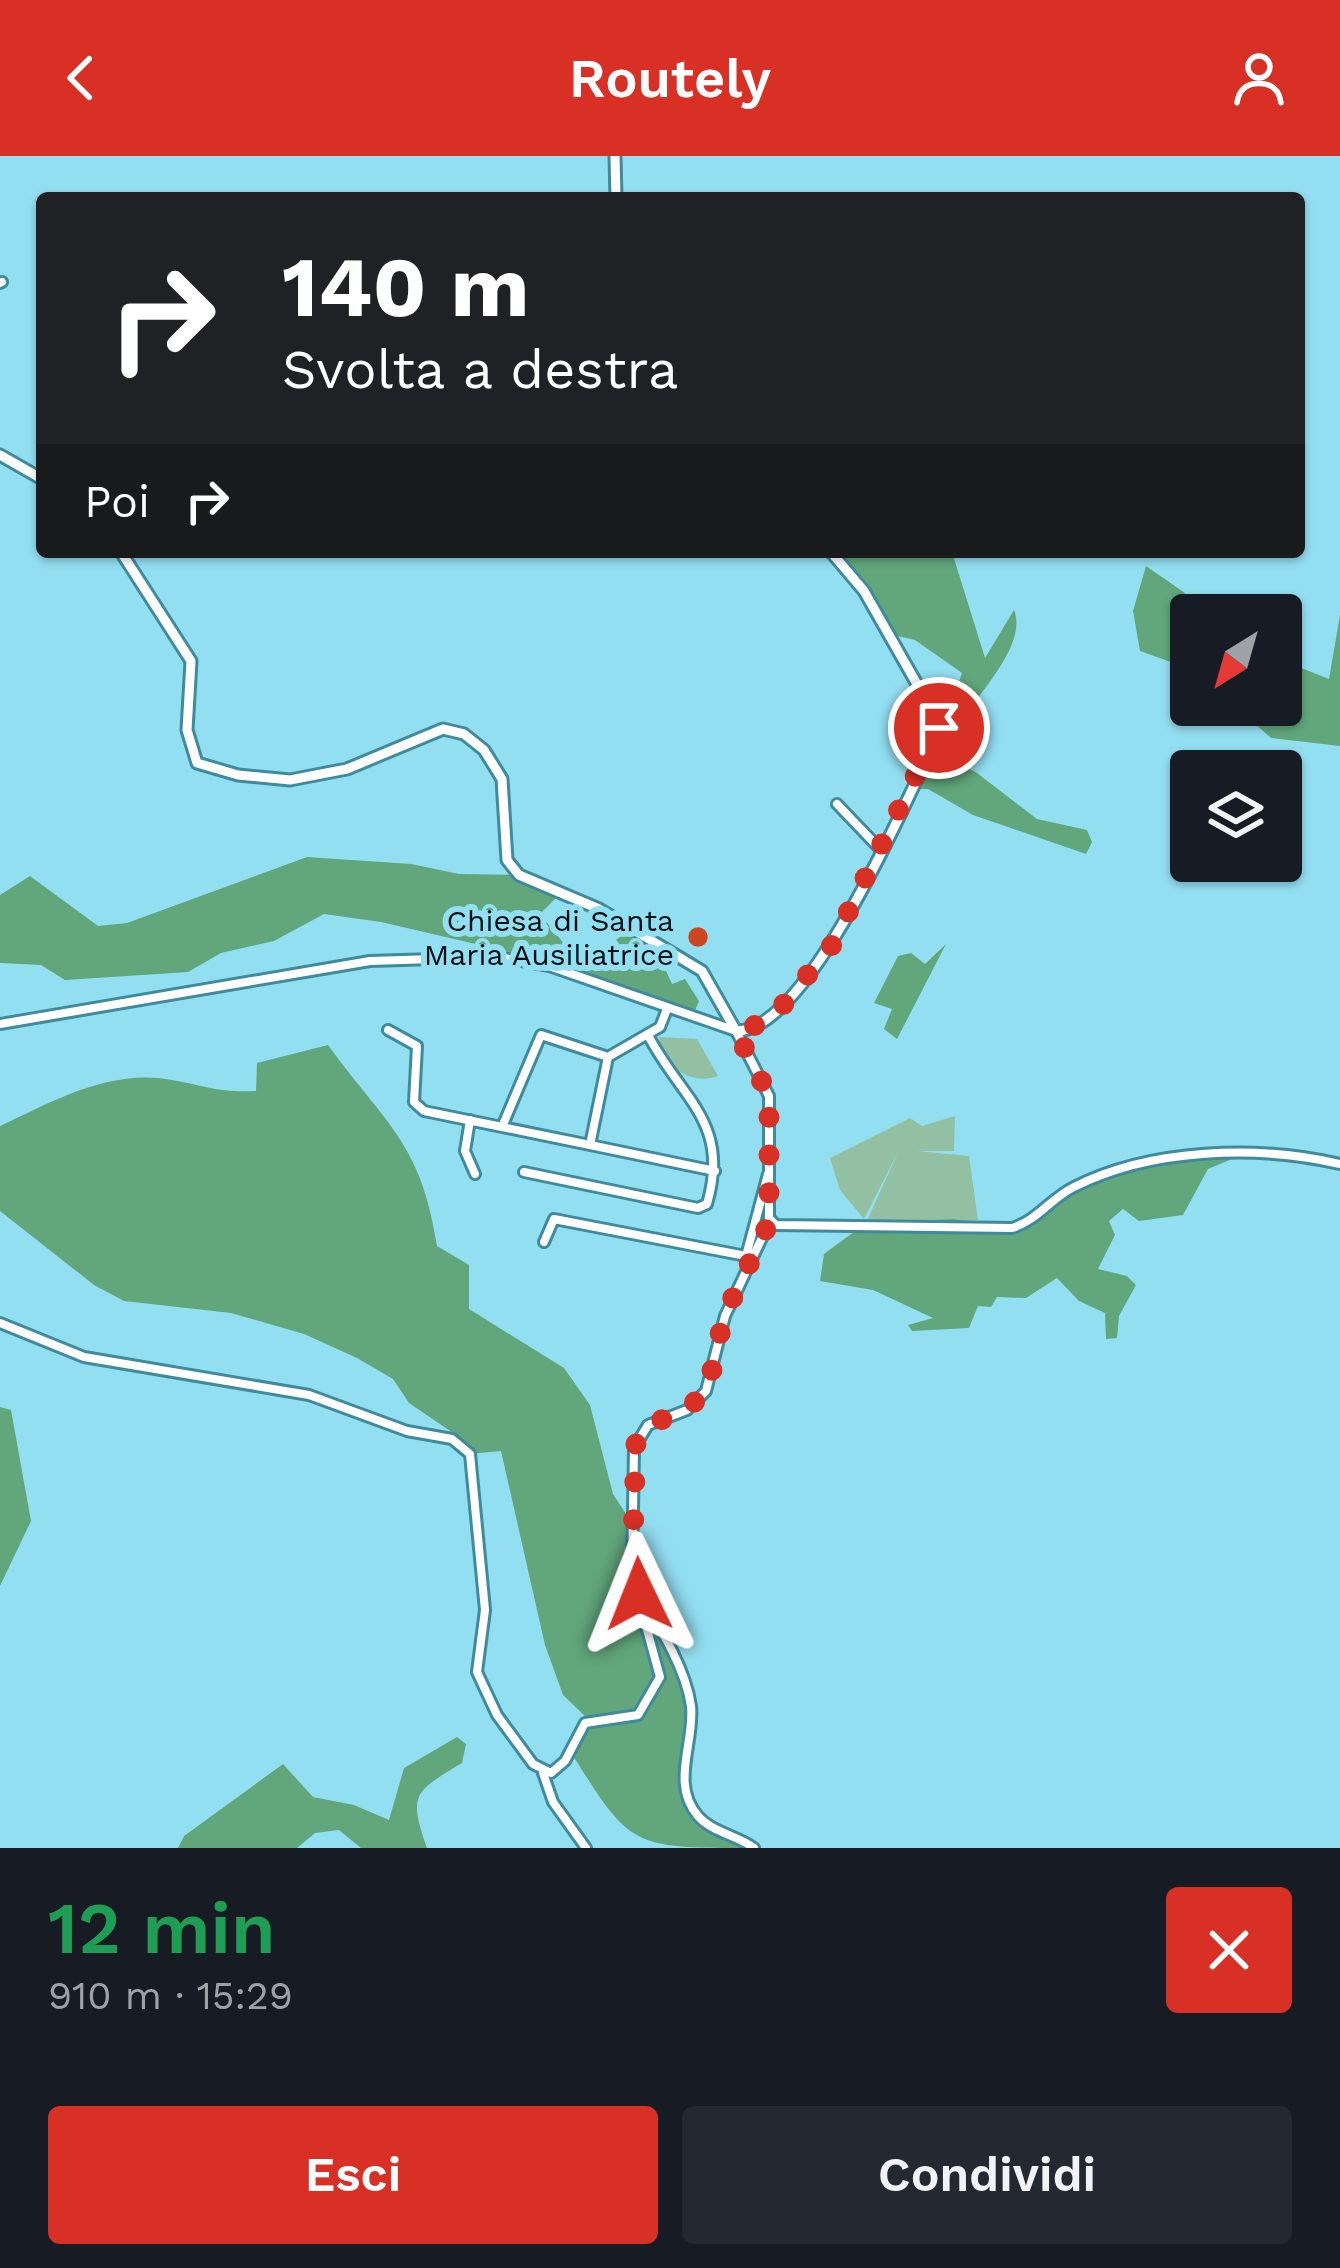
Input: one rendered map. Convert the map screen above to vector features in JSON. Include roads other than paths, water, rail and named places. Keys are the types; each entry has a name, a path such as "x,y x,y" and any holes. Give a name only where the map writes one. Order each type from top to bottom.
{"street":[{"path":"615,156 616,192"},
{"path":"0,455 36,476"},
{"path":"125,558 190,661 187,730 197,763 238,775 290,780 347,769 443,729 464,734 484,750 502,779 507,860 518,874 599,909 702,971 766,1085 772,1168 768,1216 758,1252 724,1316 708,1388 687,1410 648,1425 636,1442 632,1575 659,1660 651,1700 628,1720 585,1723 561,1765 542,1772"},
{"path":"0,1024 370,961 466,957 534,962 736,1031 760,1028 795,992 847,922 939,728 864,591 836,558"},
{"path":"837,804 880,849"},
{"path":"590,1145 608,1058 660,1028 668,1009"},
{"path":"388,1030 417,1046 414,1102 424,1111 715,1171"},
{"path":"502,1127 542,1035 608,1058"},
{"path":"524,1172 698,1208 707,1204 715,1171 708,1126 648,1035"},
{"path":"470,1120 465,1151 475,1174"},
{"path":"768,1216 776,1225 1012,1228 1037,1216 1074,1187 1155,1162 1270,1151 1340,1164"},
{"path":"544,1242 547,1226 554,1220 746,1256 772,1168"},
{"path":"0,1323 84,1357 309,1395 407,1431 462,1444 470,1454 485,1610 477,1672 497,1715 542,1772 553,1802 586,1848"},
{"path":"642,1602 674,1654 691,1707 683,1778 694,1812 713,1829 754,1848"}],"place":[{"name":"Chiesa di Santa Maria Ausiliatrice","path":"698,937"}]}
